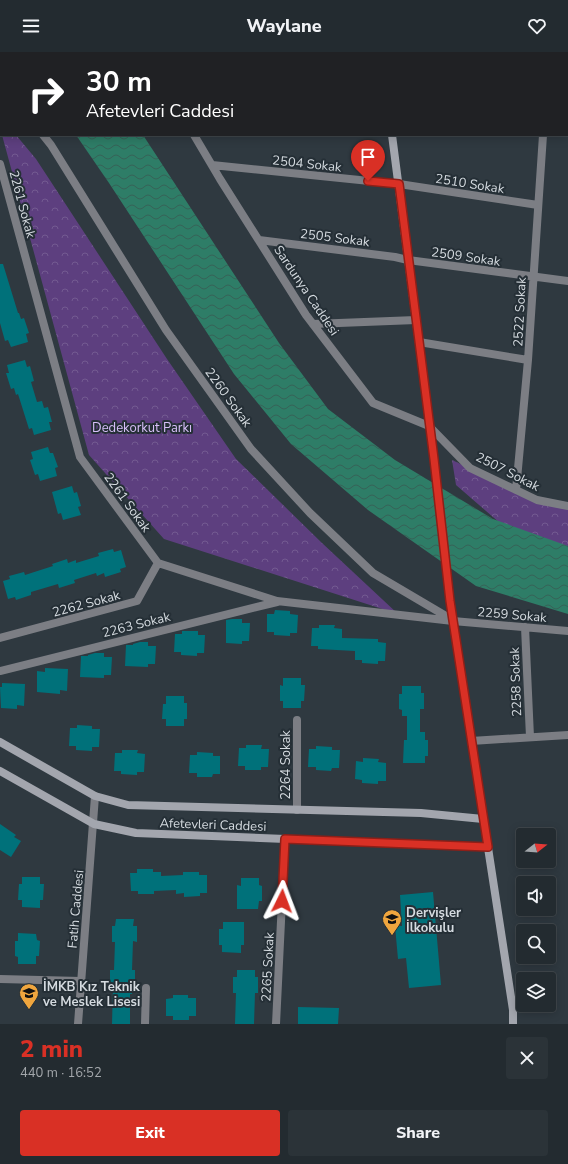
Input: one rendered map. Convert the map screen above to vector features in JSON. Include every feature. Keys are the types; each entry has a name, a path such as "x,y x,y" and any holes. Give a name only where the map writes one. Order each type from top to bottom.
{"main road":[{"path":"392,136 434,459 453,621 513,1010 512,1024"},
{"name":"Afetevleri Caddesi","path":"0,742 95,796 128,805 421,813 483,819"},
{"name":"Afetevleri Caddesi","path":"0,771 94,824 136,833 488,847"}],"street":[{"name":"2260 Sokak","path":"44,136 166,330 251,449 310,513 374,573 453,621"},
{"name":"Sardunya Caddesi","path":"195,136 313,324 373,403 429,426"},
{"name":"2522 Sokak","path":"516,490 528,360 543,136"},
{"name":"2261 Sokak","path":"0,164 80,457 158,563"},
{"name":"2504 Sokak","path":"212,165 399,184"},
{"name":"2510 Sokak","path":"399,184 538,205"},
{"name":"2505 Sokak","path":"259,240 395,257 408,260"},
{"name":"2509 Sokak","path":"408,260 568,281"},
{"path":"313,324 416,320"},
{"path":"419,342 528,360"},
{"name":"2507 Sokak","path":"429,426 470,468 537,500 568,506"},
{"path":"158,563 277,601 453,621"},
{"name":"2262 Sokak","path":"0,638 137,601 158,563"},
{"name":"2263 Sokak","path":"0,670 277,601"},
{"name":"2259 Sokak","path":"453,621 568,631"},
{"name":"2258 Sokak","path":"525,627 530,737"},
{"name":"2264 Sokak","path":"297,720 297,810"},
{"path":"471,740 568,735"},
{"name":"Fatih Caddesi","path":"78,1024 95,796"},
{"name":"2265 Sokak","path":"276,1024 285,839"},
{"path":"0,979 81,982"},
{"path":"144,1024 146,988"}],"green space":[{"name":"Dedekorkut Parkı","path":"2,136 17,136 36,159 167,359 236,459 322,543 398,614 164,539 89,455"},
{"path":"452,460 529,496 568,503 568,552 516,537 456,485"}],"water":[{"path":"77,136 144,136 279,343 328,409 395,460 493,519 568,546 568,614 476,586 368,510 291,444 234,374"}],"building":[{"path":"0,264 3,264 18,313 21,319 24,318 29,333 26,334 28,342 11,347 8,340 5,341 0,323"},
{"path":"25,360 27,367 30,366 34,381 31,382 37,402 42,401 44,408 48,407 52,422 49,422 51,430 34,435 32,428 29,429 18,394 16,395 14,388 11,389 6,373 9,373 7,365"},
{"path":"48,447 50,453 53,453 58,467 55,468 57,476 40,481 38,474 35,475 30,460 33,459 31,452"},
{"path":"72,486 74,493 77,492 81,506 78,507 81,515 63,520 61,513 58,514 52,492"},
{"path":"113,549 114,552 121,550 126,567 120,569 121,572 105,577 104,573 97,576 96,573 74,580 75,583 59,588 58,584 31,592 31,595 16,600 15,597 8,599 3,581 10,579 9,576 24,572 25,575 53,566 52,564 67,559 68,563 76,560 76,563 99,556 98,553"},
{"path":"275,610 290,611 290,614 298,615 297,633 290,633 290,636 274,635 274,632 267,632 267,614 274,614"},
{"path":"242,619 242,623 250,623 249,641 242,641 242,644 226,643 226,620"},
{"path":"319,625 335,625 334,628 342,629 342,638 378,639 378,642 386,643 385,661 378,661 378,664 362,663 362,660 355,660 355,651 318,649 318,646 311,646 312,628 319,628"},
{"path":"182,631 198,631 198,635 205,635 204,653 197,653 197,656 181,655 181,652 174,652 175,634 182,634"},
{"path":"140,642 148,642 148,646 156,646 155,664 148,664 148,667 125,666 126,645 133,645"},
{"path":"95,653 104,653 104,657 112,657 111,675 104,675 104,678 80,677 81,656 88,656"},
{"path":"45,668 68,669 67,691 60,690 60,694 37,692 37,671 45,672"},
{"path":"283,678 301,678 301,685 305,685 304,701 301,701 301,708 283,708 283,701 280,701 280,685 283,686"},
{"path":"2,683 25,684 24,706 17,705 17,709 1,708 0,687 2,687"},
{"path":"402,686 421,686 421,693 424,693 424,709 420,709 420,732 425,732 425,740 428,740 428,756 425,756 425,763 403,763 404,740 407,740 407,716 402,716 402,710 399,709 399,694 402,694"},
{"path":"166,696 184,696 184,703 187,703 187,719 184,719 184,726 166,726 166,719 162,719 163,704 166,704"},
{"path":"77,725 92,726 92,729 100,729 99,747 92,747 92,751 76,750 76,746 69,746 70,728 77,728"},
{"path":"246,745 262,745 261,749 269,749 268,767 261,767 261,770 245,770 245,766 238,766 239,748 246,748"},
{"path":"316,746 332,747 332,750 340,750 339,768 332,768 331,771 316,770 316,767 308,767 309,749 316,749"},
{"path":"122,750 138,750 137,753 145,754 144,772 137,772 137,775 121,774 121,771 114,771 115,753 122,753"},
{"path":"197,752 213,753 213,756 220,756 220,774 213,774 212,777 197,777 197,773 189,773 190,755 197,755"},
{"path":"363,758 379,759 378,762 386,763 386,781 378,781 378,784 362,783 362,780 355,779 356,761 363,762"},
{"path":"0,824 16,835 14,837 21,841 11,857 0,850"},
{"path":"137,869 153,869 153,872 161,872 161,876 183,875 183,872 199,872 199,875 207,875 207,893 200,893 200,896 184,897 184,893 176,894 176,890 154,891 154,894 138,894 138,891 131,891 130,873 137,873"},
{"path":"22,877 40,877 40,884 44,884 43,900 40,900 40,908 22,907 22,900 18,900 19,884 22,884"},
{"path":"241,878 259,878 259,885 262,886 262,901 259,901 258,909 237,909 237,885 241,886"},
{"path":"433,892 441,985 409,988 406,958 398,959 395,926 402,926 400,895"},
{"path":"116,919 134,919 133,926 137,926 137,942 133,941 132,970 135,970 135,986 132,986 132,994 130,994 130,1024 112,1024 113,986 110,986 110,970 114,970 115,942 112,942 112,926 115,926"},
{"path":"223,922 244,922 244,945 241,945 241,953 222,952 222,945 219,945 219,929 223,929"},
{"path":"18,933 36,934 37,940 40,941 39,956 36,956 36,964 18,964 18,957 15,956 15,941 18,941"},
{"path":"237,970 255,970 255,977 258,977 258,993 255,993 254,1024 235,1024 236,993 233,993 233,977 237,977"},
{"path":"173,995 188,995 188,998 196,998 196,1016 189,1016 189,1020 173,1020 173,1016 166,1016 166,999 173,998"},
{"path":"298,1007 339,1008 338,1024 298,1024"}],"place":[{"name":"Dervişler İlkokulu","path":"392,936"},
{"name":"İMKB Kız Teknik ve Meslek Lisesi","path":"29,1010"}],"route":[{"path":"282,901 285,839 488,847 450,601 434,459 399,184 368,181"}]}
